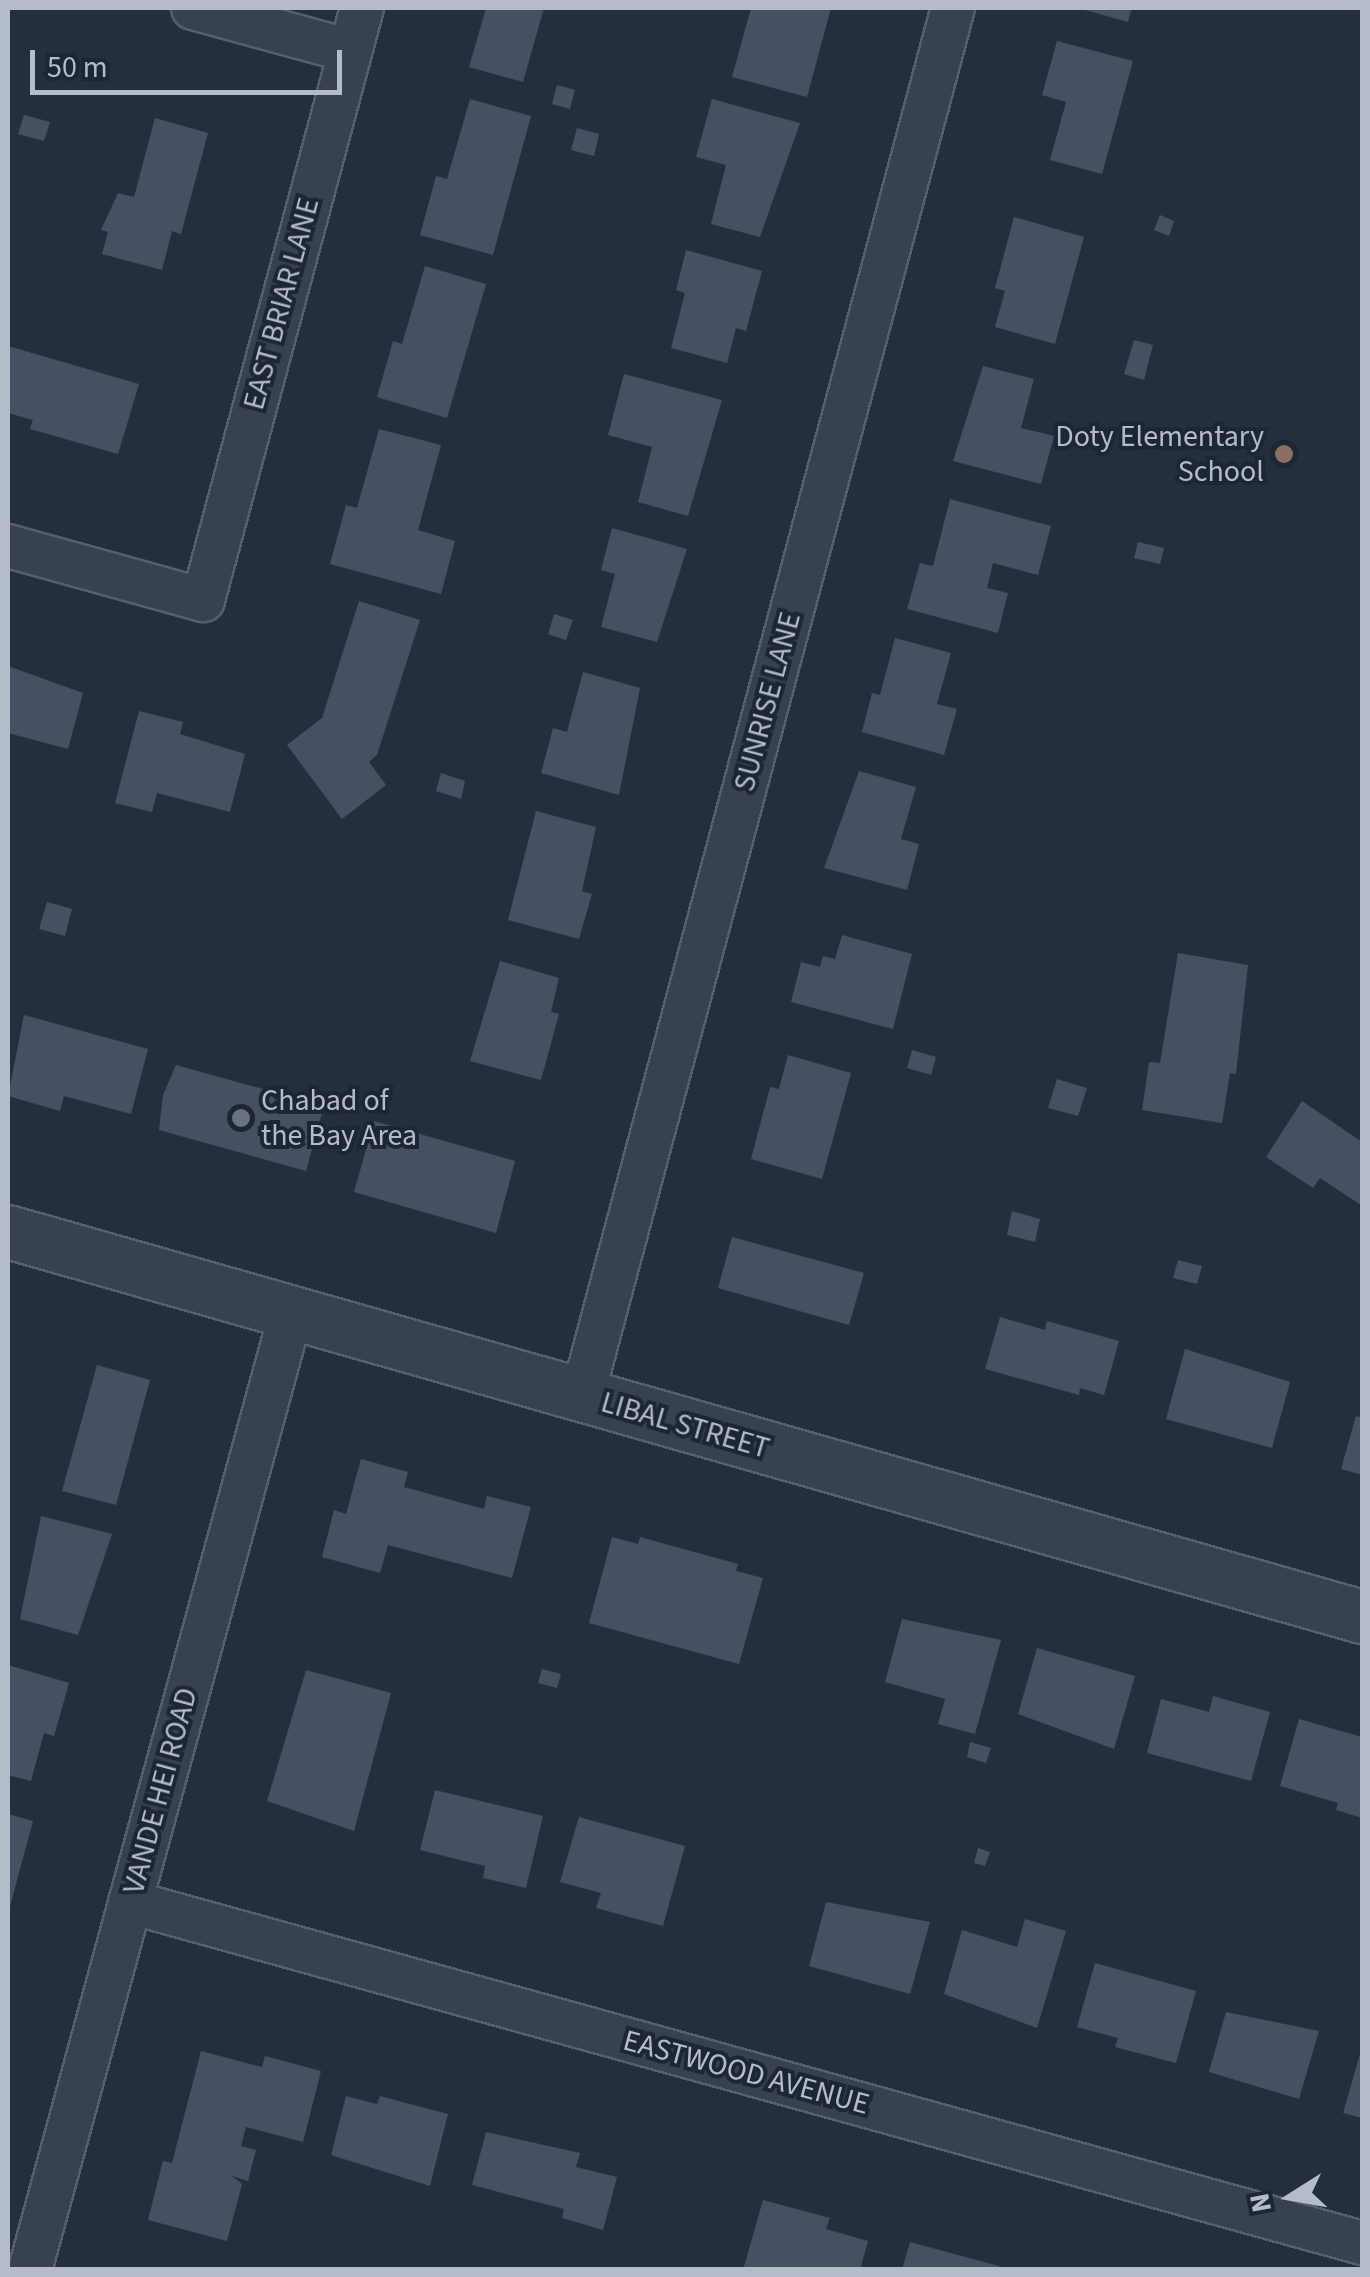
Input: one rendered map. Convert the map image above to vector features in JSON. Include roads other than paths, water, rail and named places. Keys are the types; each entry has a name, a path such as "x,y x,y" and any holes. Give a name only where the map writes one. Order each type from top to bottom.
{"street":[{"path":"193,8 350,52"},
{"name":"EAST BRIAR LANE","path":"8,546 202,600 362,8"},
{"name":"SUNRISE LANE","path":"582,1396 954,8"},
{"name":"LIBAL STREET","path":"8,1232 1362,1617"},
{"name":"VANDE HEI ROAD","path":"30,2270 291,1313"},
{"name":"EASTWOOD AVENUE","path":"130,1902 1362,2243"}],"place":[{"name":"Doty Elementary School","path":"1284,454"},
{"name":"Chabad of the Bay Area","path":"241,1118"}]}
